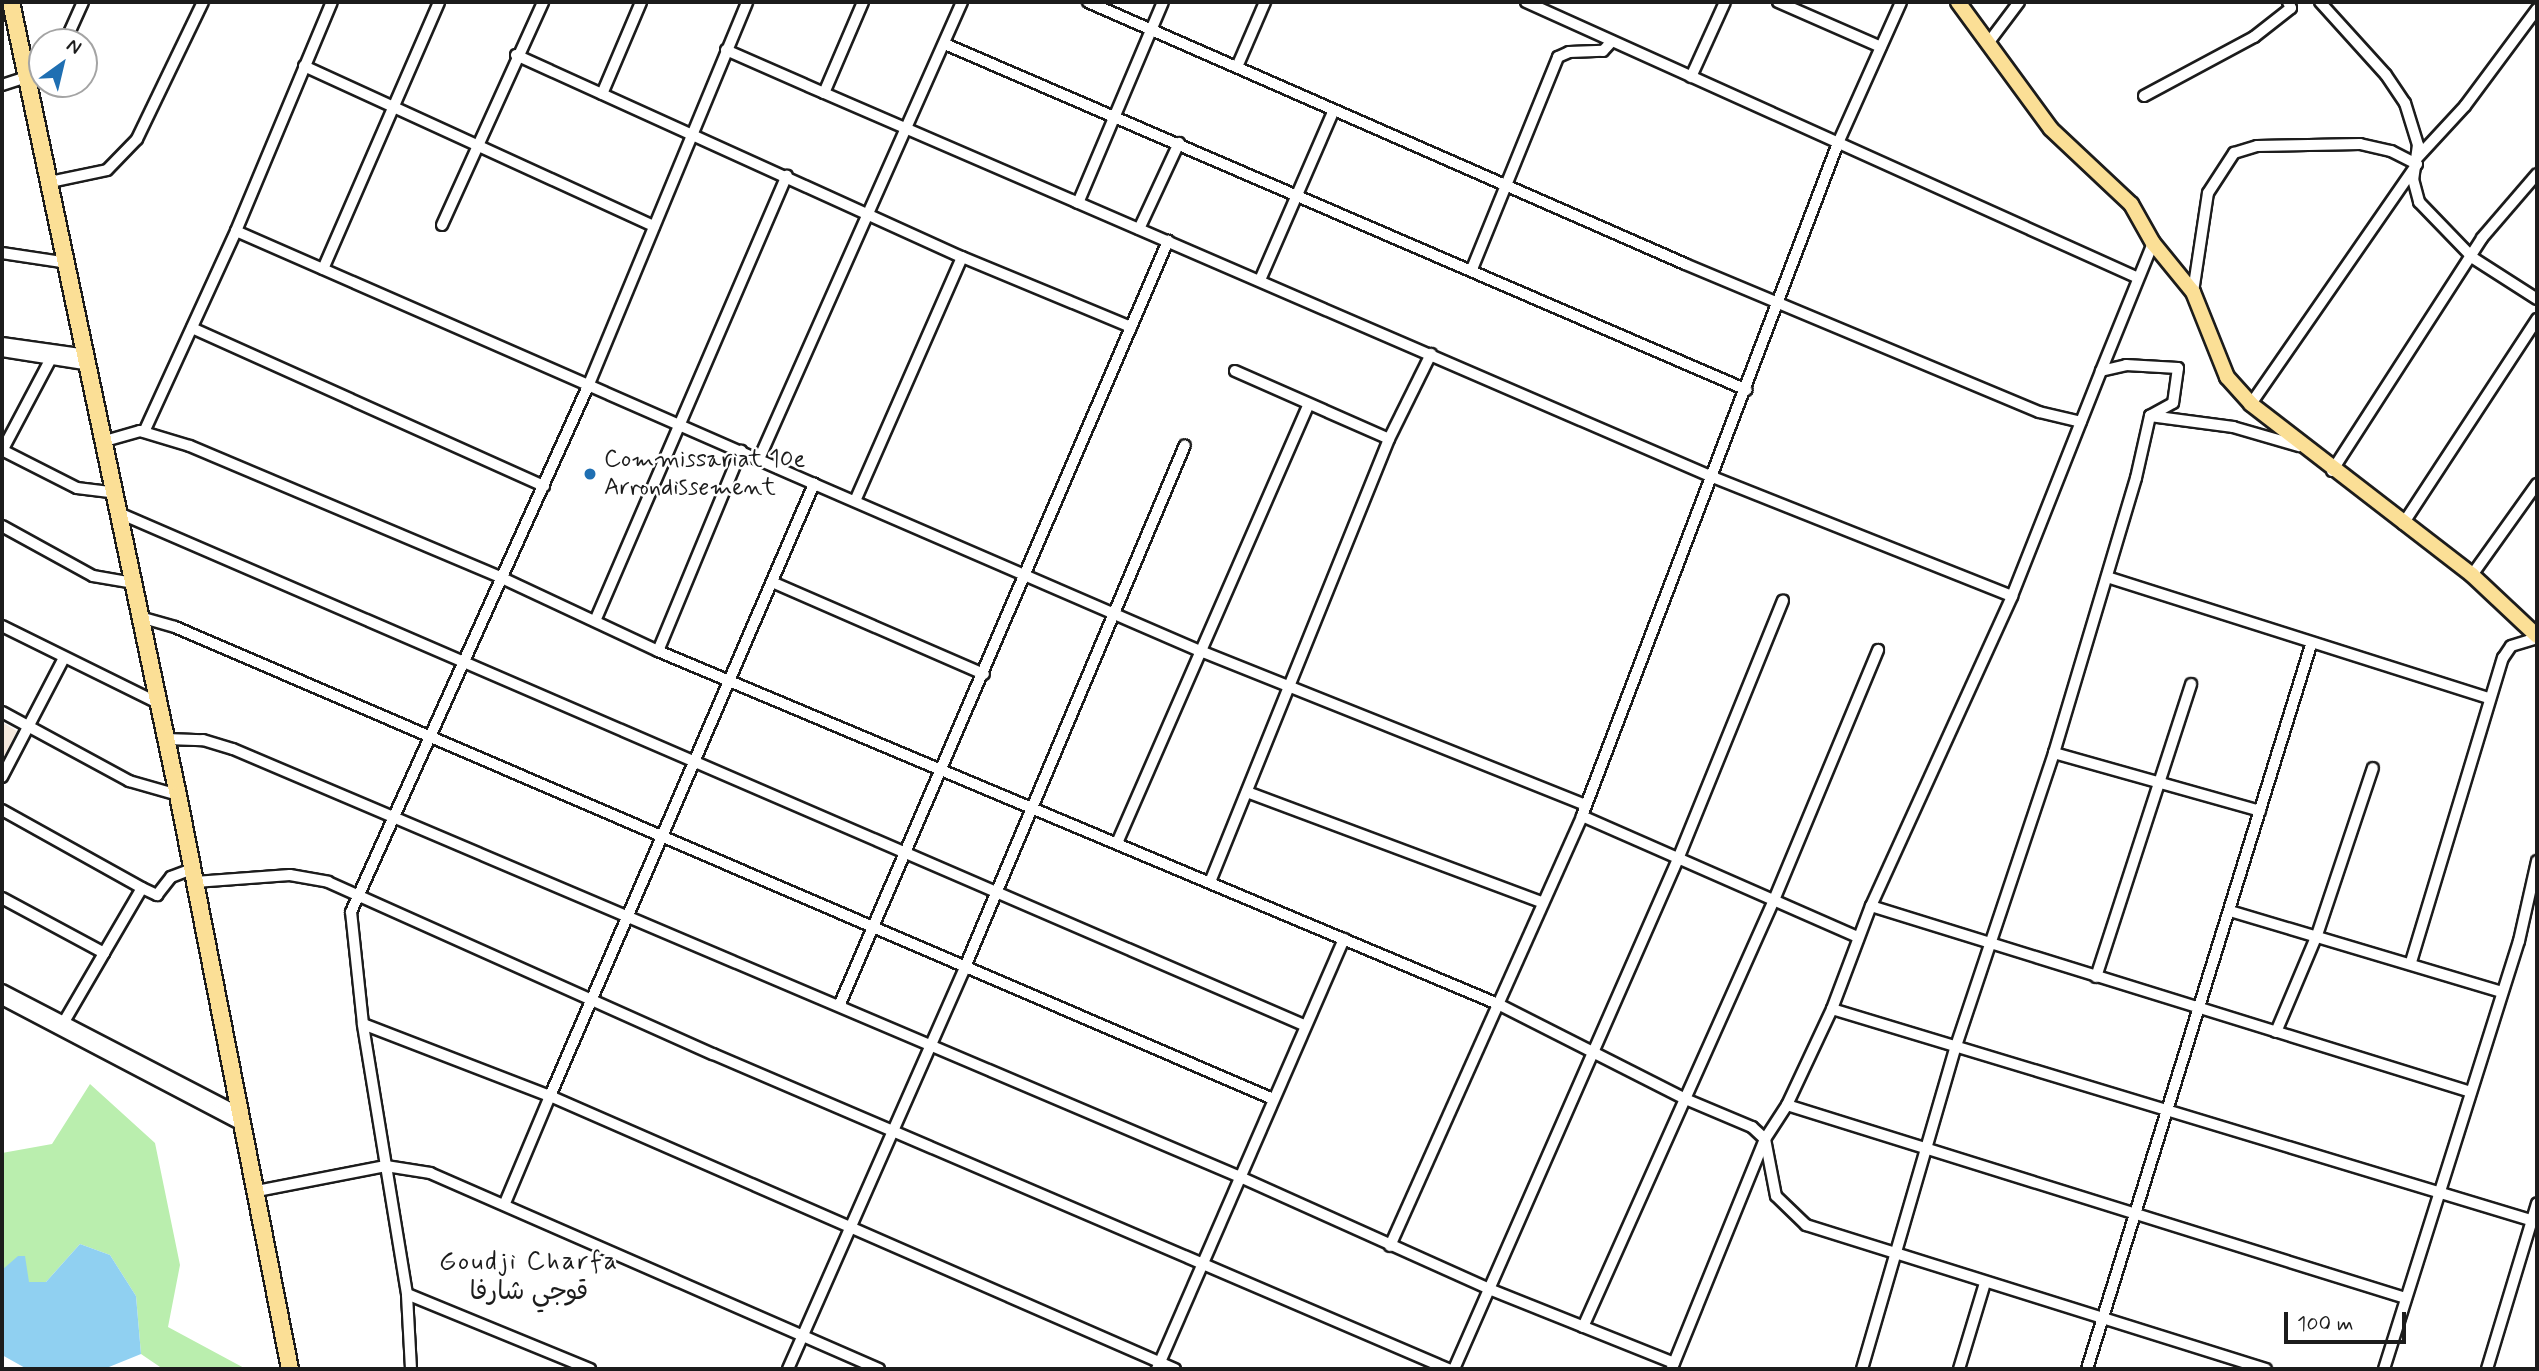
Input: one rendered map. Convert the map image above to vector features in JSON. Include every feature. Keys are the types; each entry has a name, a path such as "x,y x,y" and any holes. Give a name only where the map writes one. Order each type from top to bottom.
{"highway":[{"path":"11,2 28,54"},
{"path":"38,98 50,182 178,794 244,1121 290,1369"}],"main road":[{"path":"1958,2 2051,129 2131,204 2152,243 2193,292 2227,377 2250,404 2299,446 2472,575 2537,637"}],"street":[{"path":"71,28 83,2"},
{"path":"50,182 107,170 130,147 158,100 203,2"},
{"path":"144,432 236,231 332,2"},
{"path":"323,269 439,2"},
{"path":"442,225 516,55 543,2"},
{"path":"602,94 641,2"},
{"path":"411,1369 407,1294 350,929 355,897 395,817 589,384 747,2"},
{"path":"824,93 863,2"},
{"path":"760,459 871,215 962,2"},
{"path":"1088,2 2039,412 2081,422"},
{"path":"1078,203 1163,2"},
{"path":"1237,67 1265,2"},
{"path":"1526,2 2138,278"},
{"path":"1691,77 1726,2"},
{"path":"1778,2 1881,47"},
{"path":"1390,1247 1500,1005 1541,902 1583,810 1710,476 1747,390 1838,143 1901,2"},
{"path":"1989,42 2019,2"},
{"path":"2144,96 2254,37 2291,8 2288,2"},
{"path":"2320,2 2386,75 2404,103 2417,133 2414,187 2419,202 2473,258 2537,299"},
{"path":"2250,404 2417,161 2465,106 2537,9"},
{"path":"1472,269 1509,185 1558,57 1569,52 1603,51 1612,41"},
{"path":"945,44 1297,193 1747,390"},
{"path":"726,50 1710,476 2012,596"},
{"path":"516,55 962,257 1131,327"},
{"path":"304,66 654,226"},
{"path":"2,86 28,78"},
{"path":"1260,280 1334,110"},
{"path":"1139,229 1179,143"},
{"path":"2193,292 2208,193 2234,153 2257,146 2361,144 2417,161"},
{"path":"2332,471 2473,258 2482,238 2537,174"},
{"path":"595,621 787,176"},
{"path":"236,231 1203,652 1583,810 1678,859 1858,937"},
{"path":"839,1006 870,927 943,770 1168,241"},
{"path":"166,739 203,740 233,749 629,915 1238,1176 1390,1247 1673,1366 1765,1139 1787,1105 1832,1009 1871,906 2012,596 2152,243"},
{"path":"2,253 68,263"},
{"path":"855,501 962,257"},
{"path":"2403,524 2537,319"},
{"path":"192,328 544,486"},
{"path":"2,344 88,360"},
{"path":"2,352 55,355"},
{"path":"1210,882 1286,686 1389,439 1430,354"},
{"path":"55,355 2,450 77,488 116,494"},
{"path":"1862,1369 1928,1150 1956,1046 1993,944 2054,753 2107,577 2150,416 2173,403 2178,368 2126,365 2101,371"},
{"path":"1235,370 1389,439"},
{"path":"1117,843 1203,652 1308,405"},
{"path":"2150,416 2233,427 2299,446"},
{"path":"104,441 144,432 190,446 502,578 729,680 1500,1005 1684,1098 1752,1127 1765,1139 1776,1196 1788,1211 1806,1225 2266,1369"},
{"path":"788,1369 928,1044 965,967 994,892 1185,445"},
{"path":"659,650 741,451"},
{"path":"505,1203 814,484"},
{"path":"2472,575 2537,484"},
{"path":"119,513 1304,1025"},
{"path":"2,526 93,576 134,583"},
{"path":"2107,577 2311,645 2488,698"},
{"path":"772,582 984,674"},
{"path":"1454,1369 1678,859 1783,601"},
{"path":"140,617 175,627 1271,1098"},
{"path":"2,626 158,703"},
{"path":"2411,962 2488,698 2506,651 2537,637"},
{"path":"2087,1369 2311,645"},
{"path":"1583,1327 1774,900 1878,650"},
{"path":"2,777 64,658"},
{"path":"2096,977 2191,684"},
{"path":"2,712 129,781 178,794"},
{"path":"2054,753 2260,811"},
{"path":"2276,1032 2317,935 2373,768"},
{"path":"1247,792 1541,902"},
{"path":"2,810 157,895 171,877 290,875 328,882 355,897 891,1131 1448,1369"},
{"path":"2384,1369 2502,992 2537,861"},
{"path":"61,1026 142,888"},
{"path":"2,898 104,953"},
{"path":"1871,906 2471,1092"},
{"path":"2230,911 2411,962 2502,992"},
{"path":"1159,1366 1271,1098 1344,939"},
{"path":"2,990 61,1026"},
{"path":"2,999 61,1026 244,1121"},
{"path":"1832,1009 2534,1222"},
{"path":"363,1024 550,1096 1159,1366 1175,1369"},
{"path":"1787,1105 2405,1298"},
{"path":"257,1191 386,1166 430,1173 505,1203 879,1369"},
{"path":"2487,1369 2534,1222 2537,1203"},
{"path":"1959,1369 1985,1283"},
{"path":"407,1294 590,1369"}],"shaded area":[{"path":"2,722 17,731 2,760"}],"green space":[{"path":"90,1084 155,1143 180,1265 168,1327 246,1369 163,1369 141,1354 136,1296 110,1255 80,1244 46,1282 29,1282 2,1270 2,1153 52,1144"}],"water":[{"path":"80,1244 110,1255 136,1296 141,1354 104,1369 27,1369 2,1355 2,1270 18,1256 25,1256 29,1282 46,1282"}],"place":[{"name":"Commissariat 10e Arrondissement","path":"590,474"}],"district":[{"name":"Goudji Charfa قوجي شارفا","path":"529,1278"}]}
